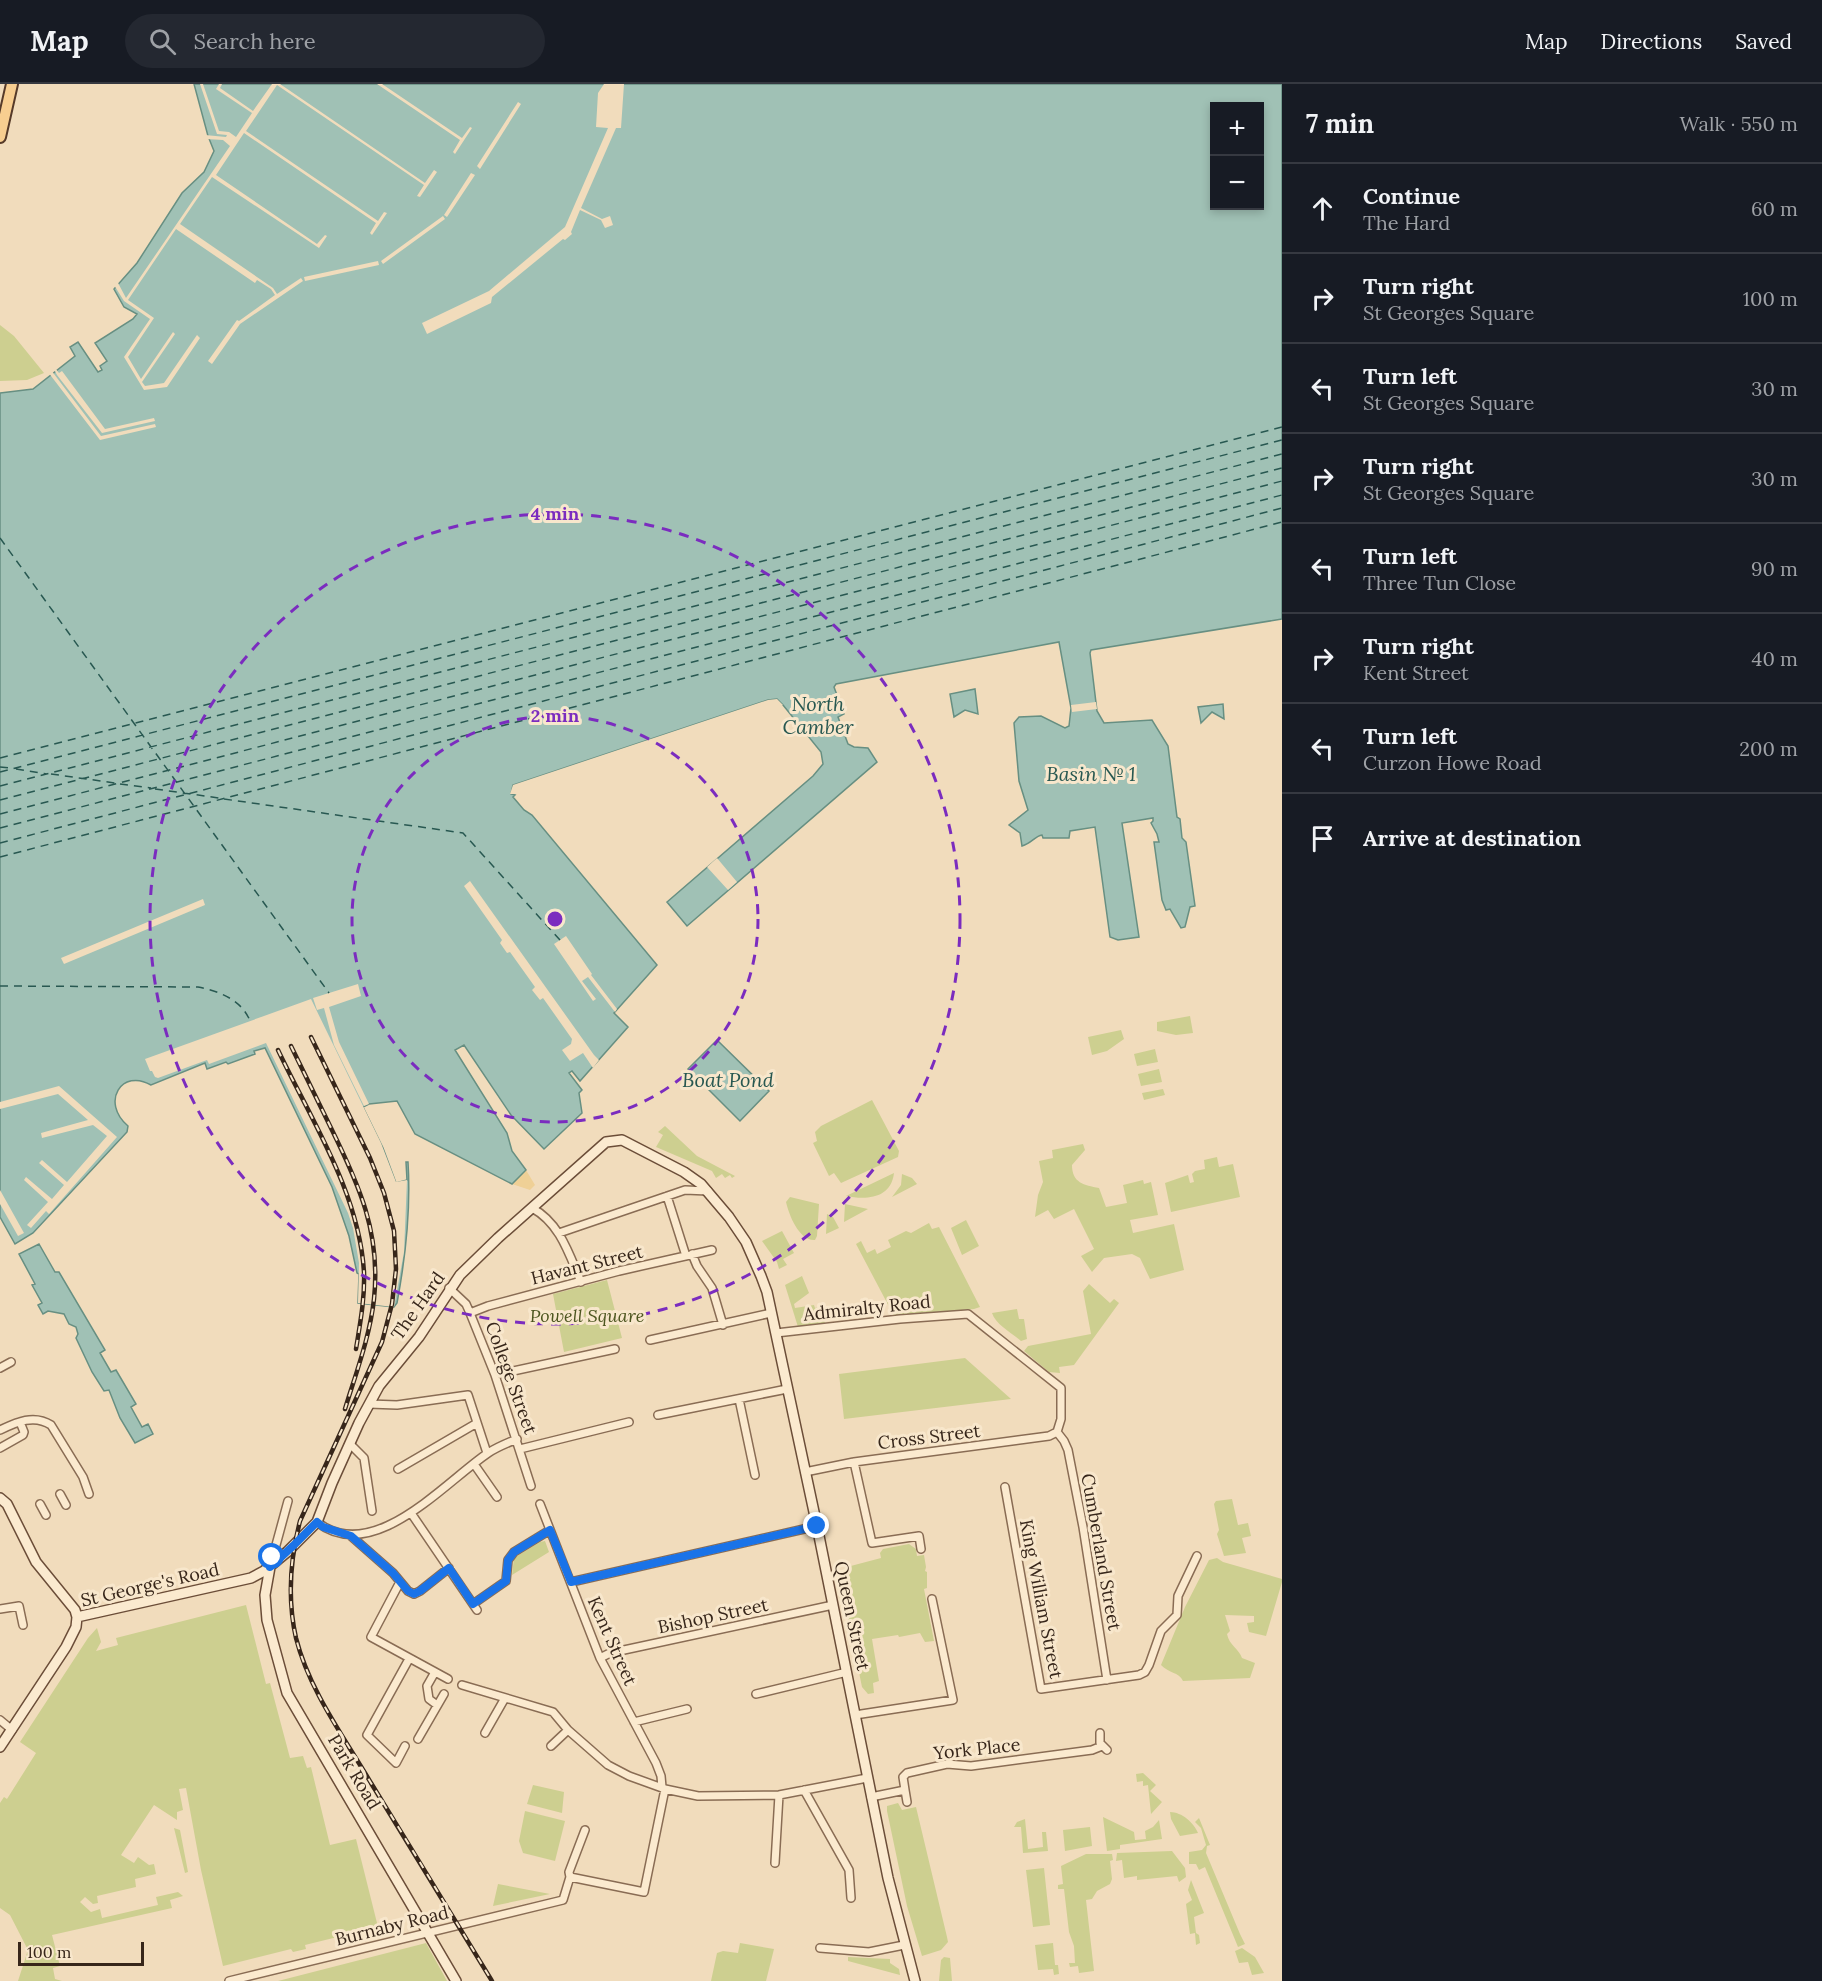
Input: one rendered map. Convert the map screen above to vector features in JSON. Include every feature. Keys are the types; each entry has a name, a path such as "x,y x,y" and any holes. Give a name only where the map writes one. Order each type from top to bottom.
{"main road":[{"path":"0,137 12,84"}],"street":[{"name":"The Hard","path":"270,1567 317,1522 369,1404 388,1373 419,1336 449,1288 471,1263 606,1143 622,1140 657,1157"},
{"name":"Queen Street","path":"657,1157 684,1172 708,1191 746,1242 767,1292 871,1797 904,1945 915,1981"},
{"path":"684,1172 688,1179 685,1190"},
{"path":"559,1233 685,1190 708,1191"},
{"path":"667,1196 689,1255 712,1288 723,1325"},
{"path":"532,1208 541,1212 559,1233 581,1282"},
{"name":"Havant Street","path":"470,1313 488,1306 712,1250"},
{"name":"College Street","path":"449,1288 466,1304 470,1313 495,1376 531,1485"},
{"path":"650,1341 771,1313"},
{"name":"Admiralty Road","path":"776,1334 900,1319 968,1314 1061,1388 1061,1423 1057,1432"},
{"path":"495,1376 615,1349"},
{"path":"0,1368 11,1362"},
{"path":"658,1415 787,1389"},
{"path":"369,1404 397,1405 468,1395 487,1453"},
{"path":"739,1399 755,1475"},
{"path":"0,1430 20,1422 39,1419 54,1427 83,1477 89,1494"},
{"path":"0,1448 23,1436 20,1422"},
{"path":"520,1449 629,1422"},
{"path":"398,1469 477,1423"},
{"name":"Cross Street","path":"805,1472 854,1462 1049,1436 1057,1432"},
{"name":"Cumberland Street","path":"1057,1432 1068,1450 1083,1527 1107,1680"},
{"path":"351,1536 388,1526 411,1513 487,1453 517,1439"},
{"path":"350,1444 364,1458 372,1511"},
{"path":"854,1462 872,1543 919,1536 921,1549"},
{"path":"474,1464 497,1497"},
{"name":"King William Street","path":"1005,1487 1041,1689 1107,1680"},
{"path":"60,1494 66,1505"},
{"path":"0,1498 7,1504 20,1527 36,1562 70,1603 77,1617"},
{"path":"270,1567 288,1501"},
{"path":"40,1504 46,1515"},
{"name":"Kent Street","path":"540,1504 600,1658 656,1763 663,1788"},
{"path":"411,1513 475,1607 506,1581 508,1560 514,1552 550,1530"},
{"path":"317,1522 323,1527 351,1536 368,1549 408,1591 414,1594 449,1568"},
{"path":"571,1582 817,1526"},
{"path":"1107,1680 1145,1672 1159,1634 1177,1615 1178,1596 1197,1556"},
{"name":"St George's Road","path":"0,1748 73,1635 77,1617 232,1584 255,1577 270,1567"},
{"name":"Park Road","path":"270,1567 265,1595 267,1620 287,1693 456,1981"},
{"path":"400,1582 371,1637 448,1679"},
{"path":"855,1715 953,1700 932,1599"},
{"name":"Bishop Street","path":"600,1658 610,1653 833,1605"},
{"path":"0,1609 19,1606 23,1625"},
{"path":"405,1746 396,1763 367,1736 409,1659"},
{"path":"435,1672 427,1686 429,1699 437,1705"},
{"path":"756,1694 847,1672"},
{"path":"462,1685 553,1712 568,1730 608,1765 629,1776 663,1788 698,1796 779,1796 867,1778"},
{"path":"418,1739 444,1694"},
{"path":"485,1733 505,1698"},
{"path":"634,1722 687,1709"},
{"path":"0,1720 12,1730"},
{"path":"551,1746 568,1730"},
{"name":"York Place","path":"904,1790 903,1777 907,1773 947,1764 970,1766 1104,1748 1100,1733"},
{"path":"585,1830 569,1872 570,1877 644,1892 663,1788"},
{"path":"804,1790 849,1870 851,1898"},
{"path":"871,1797 904,1790 907,1802"},
{"path":"775,1863 779,1796"},
{"name":"Burnaby Road","path":"229,1981 563,1900 570,1877"},
{"path":"820,1948 875,1952 904,1945"}],"green space":[{"path":"0,325 14,336 44,373 27,380 0,381"},
{"path":"1190,1016 1193,1033 1176,1035 1157,1031 1157,1022"},
{"path":"1121,1030 1124,1039 1107,1051 1092,1055 1088,1037"},
{"path":"1155,1049 1158,1062 1137,1066 1134,1054"},
{"path":"1159,1069 1162,1082 1141,1086 1138,1074"},
{"path":"1163,1089 1165,1095 1144,1100 1142,1093"},
{"path":"872,1100 899,1151 898,1157 841,1183 834,1173 829,1176 813,1143 817,1141 815,1132 821,1126"},
{"path":"665,1126 697,1156 735,1176 732,1178 730,1175 725,1178 722,1174 716,1178 712,1171 656,1147 663,1135 658,1132"},
{"path":"1083,1144 1085,1150 1072,1165 1074,1176 1084,1184 1099,1188 1106,1207 1127,1203 1123,1185 1143,1180 1144,1184 1151,1182 1158,1215 1130,1220 1133,1233 1174,1224 1184,1270 1150,1279 1140,1258 1132,1254 1104,1258 1092,1272 1081,1256 1094,1249 1074,1209 1054,1219 1048,1210 1035,1217 1038,1195 1043,1182 1039,1161 1053,1158 1052,1150"},
{"path":"1217,1157 1219,1167 1233,1164 1240,1197 1171,1212 1165,1183 1188,1175 1190,1183 1194,1182 1192,1174 1205,1169 1204,1160"},
{"path":"894,1173 892,1182 883,1193 862,1198 846,1196"},
{"path":"902,1174 912,1178 917,1184 892,1197 901,1185"},
{"path":"790,1197 819,1204 815,1240 804,1236 796,1226 786,1202"},
{"path":"845,1204 868,1209 844,1222"},
{"path":"827,1214 833,1217 839,1228 826,1234"},
{"path":"966,1220 979,1246 962,1255 951,1228"},
{"path":"929,1223 932,1229 939,1227 980,1307 894,1316 856,1244 861,1241 867,1253 875,1249 877,1254 891,1247 888,1240 906,1231 911,1233"},
{"path":"782,1231 794,1253 783,1259 787,1265 779,1269 777,1262 762,1241"},
{"path":"802,1276 809,1293 794,1304 795,1308 814,1305 815,1308 818,1307 825,1323 798,1327 785,1285"},
{"name":"Powell Square","path":"607,1280 622,1338 564,1352 553,1294"},
{"path":"1089,1284 1110,1303 1114,1299 1119,1303 1074,1365 1059,1367 1060,1373 1049,1372 1024,1351 1028,1346 1091,1334 1083,1291"},
{"path":"1017,1309 1019,1319 1024,1319 1027,1339 1021,1341 1001,1325 992,1313"},
{"path":"965,1358 1011,1399 844,1419 839,1374"},
{"path":"1232,1499 1238,1525 1248,1523 1251,1536 1242,1538 1246,1553 1224,1556 1217,1534 1219,1530 1214,1504 1216,1501"},
{"path":"545,1541 549,1552 512,1575 514,1558"},
{"path":"909,1544 916,1549 917,1556 924,1555 927,1588 924,1589 934,1641 925,1642 920,1633 872,1639 879,1681 873,1683 874,1693 868,1694 862,1687 839,1574 847,1567 881,1558 880,1553 883,1549"},
{"path":"1217,1558 1223,1562 1282,1579 1282,1582 1266,1636 1249,1632 1247,1623 1254,1622 1254,1616 1225,1615 1230,1631 1227,1634 1230,1641 1242,1658 1255,1663 1250,1678 1183,1681 1161,1665 1185,1607 1209,1560"},
{"path":"246,1605 266,1684 270,1683 290,1758 303,1756 307,1768 311,1767 330,1845 356,1839 378,1927 305,1945 306,1949 293,1952 291,1949 223,1966 201,1870 186,1788 179,1789 183,1810 177,1812 177,1820 154,1805 121,1855 134,1863 138,1857 149,1865 154,1864 156,1874 135,1879 136,1887 97,1896 98,1903 93,1904 85,1897 80,1902 91,1912 100,1909 102,1918 158,1905 156,1897 178,1892 183,1896 170,1900 172,1908 52,1935 60,1966 53,1968 55,1979 62,1981 18,1981 28,1950 10,1915 0,1908 0,1803 4,1797 7,1799 36,1753 20,1742 88,1638 97,1628 101,1642 96,1651 118,1645 116,1638"},
{"path":"1143,1773 1156,1785 1150,1791 1162,1802 1151,1814 1148,1785 1143,1786 1143,1781 1137,1782 1136,1774"},
{"path":"533,1785 564,1792 562,1813 527,1804"},
{"path":"898,1803 902,1810 916,1807 948,1942 941,1950 922,1956 907,1906 887,1811 887,1806"},
{"path":"525,1811 565,1821 555,1861 523,1853 519,1841"},
{"path":"1170,1812 1187,1819 1198,1833 1180,1836"},
{"path":"1103,1817 1134,1832 1135,1840 1146,1839 1145,1831 1159,1820 1162,1839 1120,1845 1120,1849 1107,1851"},
{"path":"1199,1818 1210,1845 1207,1846 1206,1853 1245,1944 1238,1947 1205,1867 1199,1870 1196,1864 1189,1864 1189,1852 1202,1850 1206,1845 1201,1828 1195,1822"},
{"path":"1025,1819 1028,1849 1043,1847 1042,1832 1046,1832 1048,1851 1023,1853 1021,1827 1014,1827 1017,1822"},
{"path":"1090,1827 1092,1846 1065,1851 1063,1830"},
{"path":"174,1828 180,1830 188,1872 185,1873"},
{"path":"1172,1851 1185,1868 1186,1877 1179,1882 1177,1876 1137,1880 1137,1876 1124,1878 1122,1860 1116,1861 1117,1853"},
{"path":"1086,1854 1112,1854 1113,1860 1110,1861 1112,1879 1110,1884 1097,1891 1092,1899 1086,1900 1094,1971 1079,1973 1078,1966 1070,1967 1069,1963 1075,1963 1074,1946 1069,1932 1064,1889 1058,1889 1058,1885 1063,1884 1061,1866"},
{"path":"1044,1868 1050,1925 1033,1927 1026,1870"},
{"path":"1191,1880 1204,1913 1194,1917 1200,1943 1196,1945 1195,1933 1190,1934 1186,1904 1192,1900 1188,1890"},
{"path":"498,1884 550,1894 493,1906"},
{"path":"426,1943 447,1981 278,1981"},
{"path":"740,1943 774,1949 766,1981 711,1981 717,1953 723,1951 738,1953"},
{"path":"1053,1943 1055,1965 1058,1965 1059,1974 1054,1975 1053,1969 1038,1970 1035,1945"},
{"path":"1242,1948 1255,1957 1264,1973 1252,1975 1248,1962 1239,1963 1235,1951"},
{"path":"848,1957 890,1959 890,1963 899,1969 900,1975 848,1961"},
{"path":"944,1957 950,1958 952,1981 939,1981 941,1960"}],"sand":[{"path":"526,1170 535,1185 530,1190 512,1184"}],"water":[{"path":"194,84 1282,84 1282,619 1091,650 1090,653 1097,711 1104,723 1152,720 1168,746 1177,817 1180,819 1182,838 1186,842 1195,906 1190,907 1185,927 1181,928 1170,909 1166,910 1162,900 1154,842 1159,842 1151,823 1153,818 1122,823 1139,937 1118,940 1110,937 1095,827 1070,831 1069,838 1043,838 1042,835 1022,846 1020,833 1009,825 1028,810 1019,781 1014,723 1019,717 1041,716 1065,728 1069,726 1071,708 1059,642 836,684 834,687 844,714 838,717 848,744 868,748 877,762 687,926 667,902 813,776 823,764 821,752 783,705 777,699 768,700 513,785 511,794 515,795 513,797 524,810 532,815 657,965 614,1013 628,1027 580,1081 572,1071 569,1073 582,1090 579,1093 582,1113 544,1149 511,1115 464,1045 455,1050 507,1133 512,1151 526,1170 512,1184 415,1134 397,1101 369,1104 363,1107 383,1148 396,1183 407,1180 406,1162 408,1162 407,1232 397,1303 394,1307 358,1303 359,1274 332,1187 265,1048 228,1064 226,1062 207,1069 205,1063 151,1085 141,1081 124,1084 118,1090 115,1098 120,1117 128,1126 127,1132 33,1233 15,1244 0,1217 0,393 33,389 75,356 70,347 78,342 98,372 102,370 100,366 107,361 95,343 133,319 137,314 124,307 114,289 137,263 182,193 204,172 214,151"},
{"path":"975,689 978,714 965,710 954,717 950,694"},
{"path":"1223,704 1224,719 1212,712 1201,723 1198,707"},
{"name":"Boat Pond","path":"717,1040 769,1091 740,1121 688,1069"},
{"path":"39,1244 55,1272 59,1272 105,1350 100,1353 111,1372 116,1370 136,1404 131,1407 142,1427 148,1424 153,1434 135,1443 120,1418 109,1390 104,1391 92,1372 76,1338 78,1334 76,1327 69,1324 64,1314 48,1311 43,1314 38,1305 42,1303 32,1285 35,1284 19,1254"}],"pier":[{"path":"200,84 203,84 219,131 229,132 236,137 252,113 216,89 219,84 222,84 220,88 253,111 272,84 280,84 425,183 434,170 437,172 420,197 417,196 424,185 277,85 246,131 378,221 384,212 387,213 372,235 370,233 376,223 244,133 216,175 317,244 325,235 327,236 319,248 212,177 180,224 273,288 277,294 301,278 303,281 240,324 212,364 208,361 237,320 239,321 275,295 271,289 257,280 255,283 176,229 128,300 154,318 128,357 141,379 173,332 175,334 142,382 145,386 164,383 197,335 200,338 167,387 144,390 124,357 150,319 124,301 114,285 117,281 126,298 230,146 223,140 206,139 205,135 226,137 227,135 217,134"},
{"path":"377,84 382,84 462,138 470,127 472,128 455,154 453,152 460,140"},
{"path":"604,84 624,84 621,128 616,128 581,208 602,219 610,216 613,225 605,228 601,220 580,210 572,234 492,297 491,303 427,334 422,323 489,291 565,227 608,128 596,127 598,93"},
{"path":"518,102 521,104 480,169 477,166"},
{"path":"471,173 475,175 447,217 444,215"},
{"path":"443,216 445,219 383,264 381,261"},
{"path":"378,261 379,265 305,281 304,277"},
{"path":"55,368 59,373 62,371 105,429 154,418 155,421 102,433 57,375"},
{"path":"51,370 101,436 155,424 156,427 100,440 48,372"},
{"path":"777,699 783,705 769,702 515,788 518,794 510,794 513,785 768,700"},
{"path":"1096,702 1097,709 1072,712 1071,705"},
{"path":"717,858 737,882 728,890 707,867"},
{"path":"470,881 599,1060 593,1068 583,1053 570,1061 562,1050 571,1044 572,1039 543,998 540,1000 532,990 535,987 510,952 507,953 500,943 502,940 464,886"},
{"path":"203,899 205,905 64,964 61,958"},
{"path":"566,936 591,975 617,1009 615,1012 588,977 582,981 596,999 593,1001 554,944"},
{"path":"358,984 361,996 329,1007 339,1042 369,1104 364,1106 334,1045 324,1008 317,1010 313,998"},
{"path":"311,999 381,1143 396,1182 407,1180 404,1252 394,1307 358,1303 359,1263 348,1213 266,1043 209,1064 207,1060 158,1078 150,1071 145,1059"},
{"path":"59,1086 117,1137 49,1214 46,1211 31,1228 27,1225 48,1202 24,1180 26,1177 52,1199 64,1185 39,1163 42,1160 67,1182 107,1136 93,1125 42,1138 41,1133 88,1120 58,1094 0,1109 0,1102"},
{"path":"0,1190 24,1233 18,1236 0,1204"}],"ferry route":[{"path":"0,758 1282,427"},
{"path":"0,772 1282,440"},
{"path":"0,786 1282,454"},
{"path":"0,800 1282,468"},
{"path":"0,814 1282,481"},
{"path":"0,828 1282,495"},
{"path":"0,843 1282,508"},
{"path":"0,857 1282,522"},
{"path":"0,538 329,993"},
{"path":"0,767 11,768"},
{"path":"16,769 47,774"},
{"path":"51,774 115,783"},
{"path":"120,784 151,788"},
{"path":"155,789 219,798"},
{"path":"224,799 463,833 560,940"},
{"path":"0,986 198,987 214,991 236,1002 250,1021"}],"railway":[{"path":"311,1037 370,1158 384,1193 394,1231 396,1269 392,1304 382,1342 300,1521 291,1579 293,1623 309,1676 328,1713 492,1981"},
{"path":"291,1046 351,1169 371,1231 375,1275 372,1313 345,1409"},
{"path":"278,1050 332,1157 353,1213 364,1272 363,1301 356,1349"}],"route":[{"path":"272,1557 270,1567 317,1522 323,1527 351,1536 368,1549 408,1591 414,1594 449,1568 473,1604 506,1581 508,1560 514,1552 550,1530 571,1582 817,1526"}],"water label":[{"name":"North Camber","path":"818,716"},
{"name":"Basin № 1","path":"1091,774"}]}
